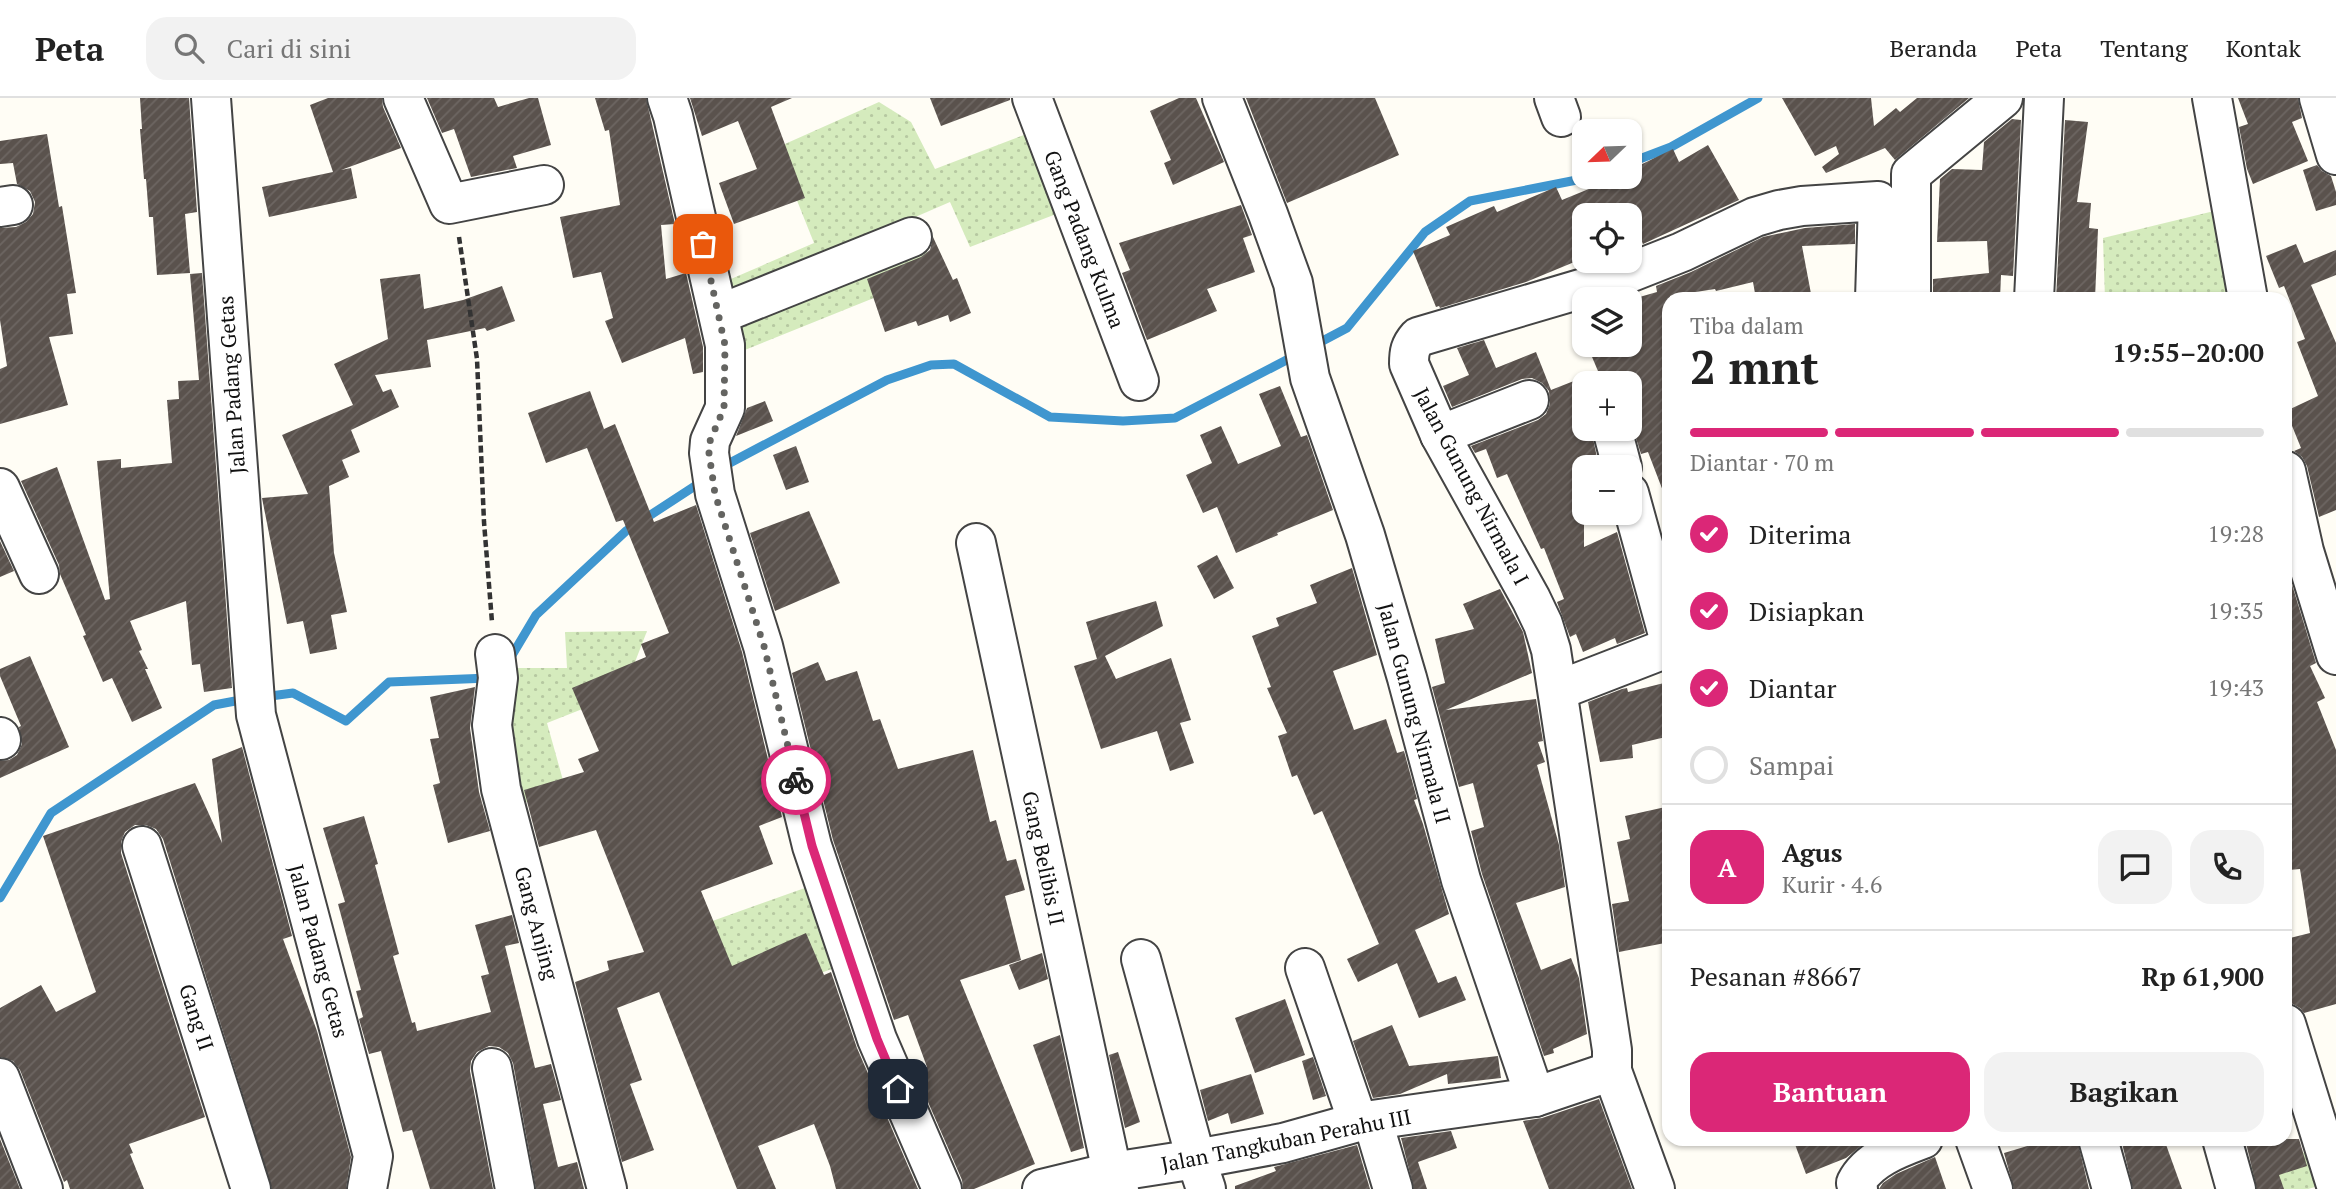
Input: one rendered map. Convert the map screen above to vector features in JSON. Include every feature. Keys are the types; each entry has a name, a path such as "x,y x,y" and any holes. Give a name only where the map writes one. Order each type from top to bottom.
{"street":[{"name":"Jalan Padang Getas","path":"211,98 256,715 373,1157 367,1189"},
{"path":"403,98 449,204 544,185"},
{"path":"667,98 720,314 725,345 724,408 710,441 709,453 715,494 764,646 812,846 877,1039 942,1189"},
{"name":"Gang Padang Kulma","path":"1032,98 1139,380"},
{"name":"Jalan Gunung Nirmala II","path":"1222,98 1293,283 1310,378 1365,535 1407,678 1461,880 1535,1097"},
{"path":"1911,292 1911,174 2003,98"},
{"path":"2034,292 2044,98"},
{"path":"2212,98 2247,292"},
{"path":"2319,98 2336,155"},
{"name":"Jalan Gunung Nirmala I","path":"1655,1189 1612,1071 1612,1050 1551,650 1531,599 1440,435 1409,364 1409,352 1418,337 1611,280 1682,252 1767,213 1802,206 1878,201 1875,292"},
{"path":"720,314 912,237"},
{"path":"1440,435 1529,400"},
{"path":"0,488 39,574"},
{"path":"1638,525 1662,613"},
{"path":"2292,526 2295,554 2336,654"},
{"name":"Gang Belibis II","path":"976,543 1115,1180"},
{"path":"1559,690 1662,651"},
{"name":"Gang Anjing","path":"495,654 498,678 492,725 501,789 607,1189"},
{"name":"Gang II","path":"142,846 251,1189"},
{"path":"1142,959 1201,1174"},
{"path":"1305,968 1393,1189"},
{"path":"2292,1043 2336,1185"},
{"path":"492,1068 515,1189"},
{"name":"Jalan Tangkuban Perahu III","path":"1042,1189 1115,1180 1201,1174 1283,1143 1365,1122 1535,1097 1612,1071"},
{"path":"0,1077 43,1189"},
{"path":"1857,1186 1861,1173 1905,1146"},
{"path":"1978,1146 1993,1189"},
{"path":"2100,1146 2112,1189"},
{"path":"2224,1146 2236,1189"}],"path":[{"path":"449,204 457,224 477,359 484,522 495,654"}],"green space":[{"path":"879,102 911,122 935,169 1029,133 1064,211 970,247 950,202 913,218 936,273 735,354 717,285 814,243 776,148"},
{"path":"2243,204 2260,292 2105,292 2103,238"},
{"path":"647,631 623,693 547,723 566,791 509,807 494,668 567,668 565,632"},
{"path":"816,884 840,966 735,1004 704,924"},
{"path":"2317,1149 2326,1184 2308,1189 2223,1189 2218,1175"}],"building":[{"path":"140,98 189,98 197,212 185,214 190,273 157,275 153,217 149,217 144,179"},
{"path":"328,98 382,98 383,107 401,148 341,170 351,168 357,198 269,217 262,187 333,172 310,105"},
{"path":"427,98 494,98 498,107 538,98 551,145 513,156 517,168 471,177 454,129 442,133"},
{"path":"595,98 646,98 675,224 661,225 666,279 686,273 703,347 703,372 693,374 685,338 622,363 605,321 613,318 601,272 573,278 560,217 620,205 609,130 605,131"},
{"path":"690,98 792,98 771,107 805,198 734,224 719,183 757,169 738,121 702,136"},
{"path":"930,98 1010,98 1010,100 941,126"},
{"path":"1179,98 1196,98 1224,162 1173,185 1164,163 1171,160 1150,111"},
{"path":"1246,98 1375,98 1399,155 1287,203"},
{"path":"1782,98 1871,98 1874,126 1896,108 1900,112 1917,98 1969,98 1895,160 1885,148 1826,173 1822,167 1839,154 1836,146 1815,156"},
{"path":"2238,98 2298,98 2302,118 2292,122 2308,161 2253,184 2247,169 2239,127 2248,124"},
{"path":"2012,119 2021,120 2013,276 2001,275 2000,292 1933,292 1933,279 1989,273 1987,241 1937,242 1940,179 1952,169 1982,170 1984,142"},
{"path":"2065,120 2088,122 2077,202 2091,203 2089,228 2098,229 2095,292 2056,292"},
{"path":"47,134 76,293 67,294 73,334 49,337 68,405 0,424 0,369 7,366 0,320 0,228 16,227 26,222 33,214 35,202 30,191 17,184 13,163 0,164 0,141"},
{"path":"1708,145 1739,200 1643,244 1642,203 1572,203 1572,263 1526,282 1436,307 1413,251 1450,235 1446,227 1494,206 1497,212 1556,187 1562,200 1589,189 1642,189 1642,164 1673,149 1679,162"},
{"path":"2317,165 2331,176 2336,192 2336,205 2316,211 2303,170"},
{"path":"1241,205 1252,235 1243,238 1255,272 1207,289 1217,311 1147,340 1122,273 1130,270 1119,243"},
{"path":"1855,224 1855,244 1802,246 1811,292 1755,292 1753,282 1716,291 1662,292 1662,488 1648,452 1641,454 1637,441 1642,441 1642,371 1598,371 1592,357 1642,357 1642,296 1657,292 1656,286 1763,237 1805,228"},
{"path":"933,237 953,280 957,278 971,313 950,322 948,315 918,326 916,321 885,332 867,279 921,257 930,250"},
{"path":"2296,244 2304,263 2336,250 2336,275 2311,285 2336,343 2336,510 2319,517 2307,466 2302,457 2294,451 2301,448 2292,426 2292,408 2318,396 2297,342 2305,339 2292,306 2292,292 2286,292 2284,286 2279,288 2266,256"},
{"path":"202,273 232,688 204,692 200,664 192,665 186,601 130,621 142,650 139,651 148,669 145,669 162,708 132,722 112,678 103,682 83,636 86,635 60,574 59,565 21,481 57,467 105,600 110,599 97,461 121,459 121,468 172,463 167,400 179,399 178,381 199,380 190,274"},
{"path":"420,274 424,309 463,300 502,286 515,321 487,331 485,328 427,340 431,367 375,375 383,392 391,389 399,407 351,430 360,452 342,460 349,477 329,486 334,553 347,612 331,615 337,649 310,654 303,621 287,624 262,498 308,494 282,435 353,405 334,364 388,339 380,279"},
{"path":"1484,340 1496,368 1536,352 1551,390 1572,382 1572,441 1594,441 1596,455 1572,455 1572,525 1584,525 1584,547 1617,532 1645,633 1617,644 1615,638 1583,652 1576,634 1570,637 1557,602 1564,599 1544,548 1541,549 1507,474 1497,478 1486,449 1475,453 1471,446 1538,420 1546,414 1550,404 1549,391 1542,383 1532,378 1522,379 1452,407 1443,386 1469,375 1457,348"},
{"path":"1280,386 1301,437 1307,435 1333,510 1236,553 1217,507 1203,513 1186,475 1212,463 1200,435 1221,426 1238,464 1281,446 1259,394"},
{"path":"590,391 604,429 615,424 654,522 696,505 742,652 782,817 759,826 773,864 701,891 732,966 806,933 824,975 831,972 857,1048 918,1189 836,1189 814,1124 758,1146 776,1189 737,1189 659,992 617,1008 642,1080 630,1084 654,1150 622,1162 575,982 609,970 607,961 644,952 596,830 539,847 524,790 584,772 578,759 599,751 572,688 646,657 641,644 669,633 623,520 616,522 587,448 546,463 528,413"},
{"path":"765,401 773,421 736,436 747,408"},
{"path":"796,446 809,482 786,490 773,455"},
{"path":"809,511 840,583 775,611 750,533"},
{"path":"0,541 14,571 0,577"},
{"path":"1217,555 1234,588 1214,599 1197,566"},
{"path":"1352,568 1377,655 1333,671 1354,730 1386,719 1397,753 1404,751 1417,799 1414,800 1449,914 1415,930 1438,983 1456,976 1466,1000 1419,1018 1397,963 1358,982 1347,959 1379,944 1322,811 1314,815 1297,775 1292,777 1278,736 1287,733 1267,688 1271,687 1252,636 1279,626 1276,618 1317,603 1310,585"},
{"path":"2292,585 2316,663 2310,666 2325,698 2317,702 2336,750 2336,1004 2304,1013 2292,1004 2292,938 2310,933 2300,869 2292,870"},
{"path":"1500,589 1523,632 1532,673 1446,710 1536,699 1543,741 1538,742 1545,762 1537,765 1559,845 1565,887 1516,903 1541,970 1571,958 1579,978 1587,1034 1553,1049 1554,1053 1544,1056 1482,874 1471,831 1484,827 1473,783 1459,787 1432,687 1445,683 1435,639 1474,629 1463,604"},
{"path":"1156,601 1163,626 1105,656 1116,679 1171,658 1191,720 1180,723 1194,763 1170,771 1157,731 1101,749 1074,666 1097,659 1086,622"},
{"path":"30,656 69,747 0,778 0,761 17,755 22,744 21,726 0,676 0,669"},
{"path":"818,662 826,681 857,671 873,721 880,719 898,769 973,750 990,822 996,820 1007,861 1016,859 1025,890 1005,896 1021,960 960,980 1035,1164 974,1189 963,1189 962,1180 915,1072 927,1067 908,1015 894,1020 833,840 792,673"},
{"path":"1662,684 1662,738 1632,745 1633,758 1600,762 1588,702 1622,689 1627,688 1628,692"},
{"path":"475,687 470,728 479,792 490,831 448,843 433,785 440,783 430,739 439,738 430,697"},
{"path":"242,747 292,936 283,939 317,1031 351,1157 346,1189 272,1189 163,839 156,829 135,825 125,832 121,853 205,1117 129,1144 133,1153 130,1154 144,1189 70,1189 67,1180 64,1182 20,1070 13,1061 0,1057 0,1008 41,985 56,1012 96,992 43,836 195,783 222,843 212,759"},
{"path":"1662,808 1662,944 1619,952 1612,904 1629,901 1617,842 1630,839 1625,816"},
{"path":"364,816 399,954 393,956 412,1023 415,1022 417,1031 491,1012 481,976 489,974 475,925 512,915 519,943 505,946 535,1068 551,1064 561,1100 543,1104 558,1167 577,1162 584,1189 536,1189 513,1063 508,1053 499,1047 489,1046 477,1052 471,1061 470,1071 493,1189 430,1189 412,1130 403,1132 381,1051 369,1054 359,1019 363,1017 356,991 361,990 338,904 345,902 323,828"},
{"path":"1042,953 1048,979 1019,990 1009,965"},
{"path":"1285,999 1305,1055 1255,1073 1235,1018"},
{"path":"1392,1025 1409,1066 1498,1056 1501,1078 1448,1084 1447,1074 1400,1094 1373,1098 1353,1041"},
{"path":"1060,1035 1084,1148 1071,1152 1033,1045"},
{"path":"1118,1052 1140,1122 1125,1128 1109,1055"},
{"path":"1313,1057 1326,1096 1313,1100 1302,1061"},
{"path":"1251,1074 1264,1114 1231,1124 1228,1113 1208,1121 1200,1090"},
{"path":"1599,1099 1632,1189 1549,1189 1523,1121 1542,1118"},
{"path":"1451,1131 1457,1148 1418,1162 1427,1189 1414,1189 1401,1138"},
{"path":"0,1139 20,1189 0,1189"},
{"path":"2292,1139 2299,1139 2307,1166 2279,1175 2284,1189 2257,1189 2247,1146 2292,1146"},
{"path":"1357,1145 1370,1189 1235,1189 1235,1186 1276,1171 1274,1167"},
{"path":"1796,1146 1861,1146 1846,1158 1806,1174"},
{"path":"2028,1146 2079,1146 2089,1189 2014,1189 2004,1153"},
{"path":"2123,1146 2167,1146 2182,1189 2133,1189"},
{"path":"1935,1157 1946,1189 1879,1189 1896,1174"}],"waterway":[{"path":"1642,158 1671,147 1758,98"},
{"path":"1313,346 1347,328 1425,232 1470,201 1572,181"},
{"path":"726,465 887,380 931,365 954,364 1050,417 1123,421 1175,418 1298,354"},
{"path":"508,662 536,615 626,531 698,484"},
{"path":"263,697 293,693 346,721 389,682 489,678"},
{"path":"0,898 51,813 214,705 246,699"}],"way so far":[{"path":"703,244 725,345 724,408 710,441 709,453 715,494 764,646 796,780"}],"route":[{"path":"796,780 812,846 877,1039 898,1089"}]}
